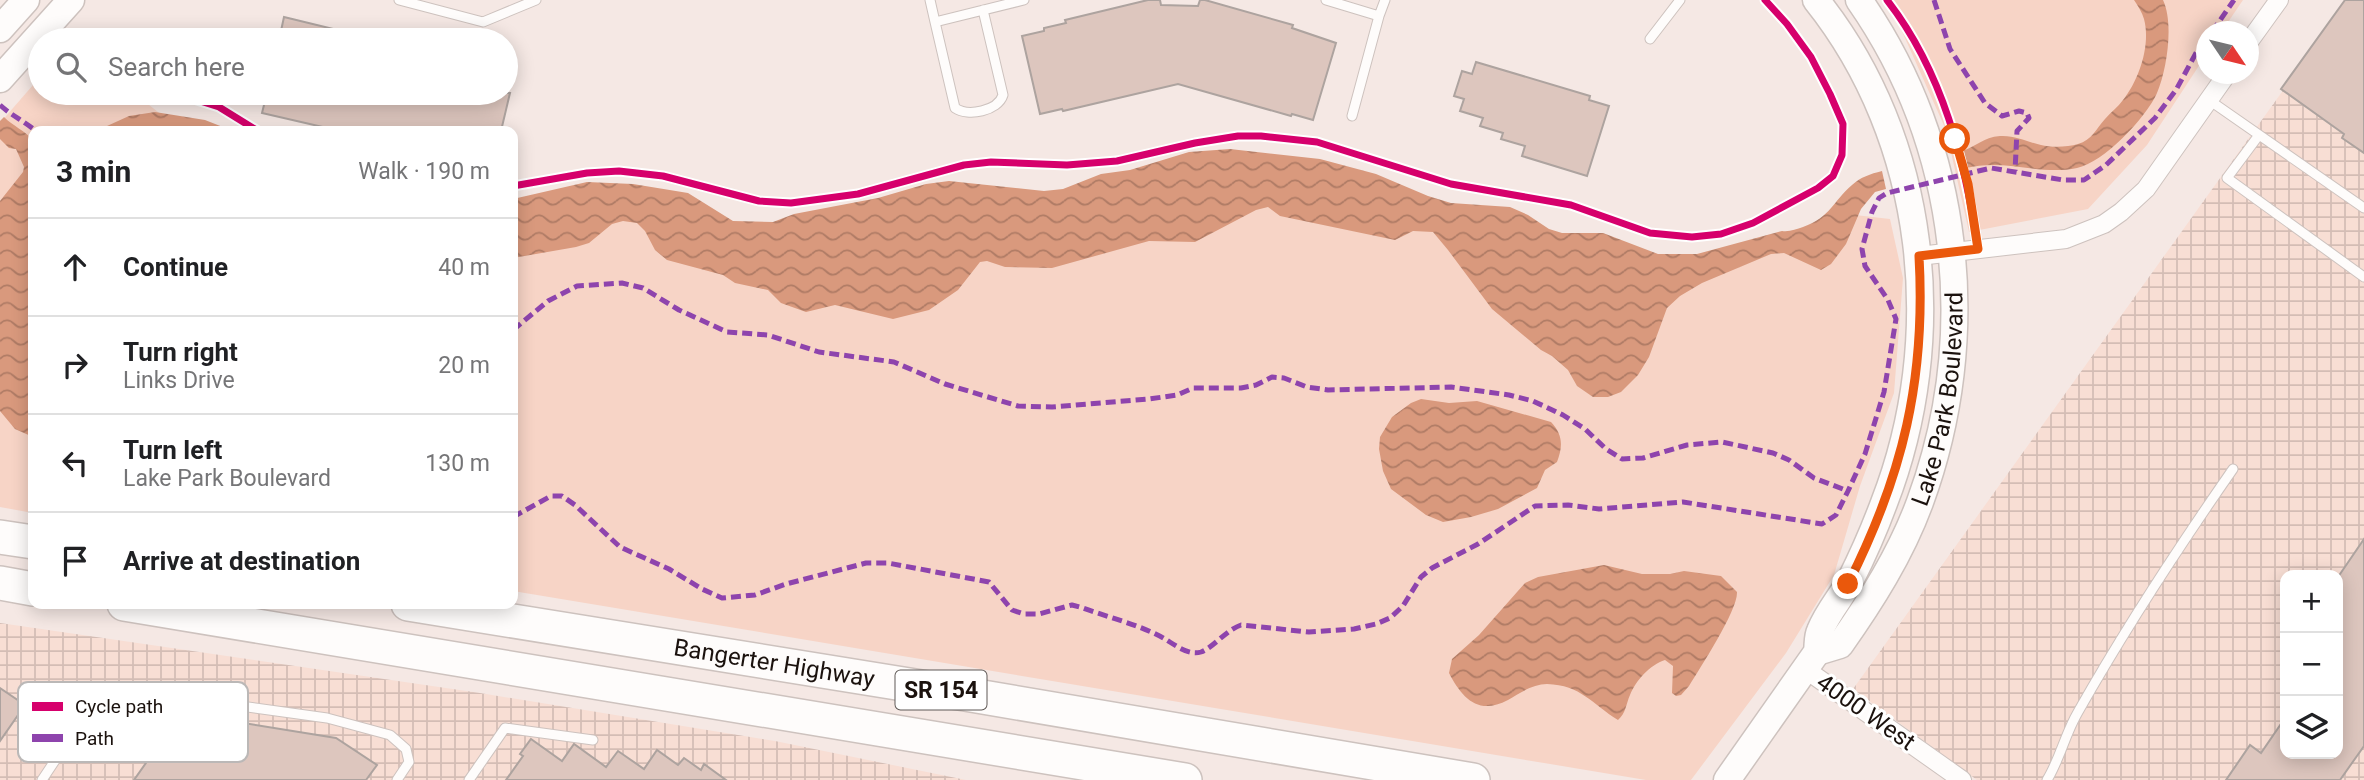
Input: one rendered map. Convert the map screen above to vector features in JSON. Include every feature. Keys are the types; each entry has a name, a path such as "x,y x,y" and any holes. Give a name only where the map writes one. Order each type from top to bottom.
{"highway":[{"path":"0,537 28,541"},
{"path":"0,583 28,588"},
{"name":"Bangerter Highway","path":"154,609 1185,780"},
{"name":"Bangerter Highway","path":"439,609 1473,780"}],"street":[{"path":"0,29 26,0"},
{"path":"46,28 71,0"},
{"name":"Lake Park Boulevard","path":"1727,780 1811,660 1819,632 1848,584 1875,526 1888,495 1908,428 1919,360 1919,256 1902,171 1883,114 1858,62 1816,0"},
{"name":"Lake Park Boulevard","path":"1811,660 1840,645 1866,608 1907,533 1930,474 1945,416 1953,356 1953,252 1941,187 1922,121 1904,78 1859,0"},
{"path":"2259,29 2279,0"},
{"path":"0,79 28,48"},
{"path":"1919,256 2066,239 2104,224 2136,200 2146,188 2220,84"},
{"name":"4000 West","path":"1811,660 1962,780"}],"lane":[{"path":"399,0 483,22 536,0"},
{"path":"930,0 955,108 967,113 993,107 999,104 1003,95 983,10"},
{"path":"935,22 1024,0"},
{"path":"1326,0 1379,16"},
{"path":"1352,116 1385,0"},
{"path":"1650,39 1681,1"},
{"path":"2209,100 2364,208"},
{"path":"2259,135 2227,178 2364,277"},
{"path":"2047,780 2056,766 2076,715 2182,542 2233,469"},
{"path":"248,707 327,718 390,735 405,749 409,762 397,780"},
{"path":"469,780 505,728 593,740"},
{"path":"42,780 54,762"}],"shaded area":[{"path":"1888,0 2243,0 2229,21 2196,21 2196,70 2147,145 2088,209 1969,232 1946,130"},
{"path":"2348,0 2364,0 2364,780 1977,780 1853,689"},
{"path":"28,91 28,105 149,105 176,126 28,126 28,512 0,507 0,123"},
{"path":"1254,180 1683,274 1855,215 1890,219 1903,278 1894,393 1860,486 1834,575 1786,653 1691,780 1646,780 518,592 518,210 585,212 773,238"},
{"path":"0,623 480,693 775,741 966,780 0,780"}],"water":[{"path":"2134,0 2163,0 2168,21 2168,46 2157,93 2144,115 2123,138 2099,158 2077,168 2050,170 1980,165 1966,168 1962,151 1994,137 2011,137 2055,147 2078,144 2090,137 2121,103 2139,72 2145,51 2146,29"},
{"path":"155,112 205,120 220,126 107,126 129,116"},
{"path":"4,117 28,135 28,435 15,429 0,411 0,201 24,167 16,149 9,148 0,139 0,121"},
{"path":"1230,149 1320,159 1376,174 1451,203 1510,207 1549,229 1562,233 1603,233 1658,254 1697,254 1803,227 1826,214 1855,182 1878,172 1882,171 1886,189 1875,192 1861,209 1846,244 1831,264 1821,270 1784,253 1771,254 1702,283 1680,296 1667,308 1649,357 1638,375 1621,392 1608,397 1593,397 1577,386 1568,370 1492,309 1433,232 1413,231 1395,240 1280,216 1268,207 1256,210 1195,242 1149,241 1052,268 1005,267 987,261 980,262 958,290 929,310 893,319 835,305 806,312 781,303 768,290 735,283 723,275 667,260 655,250 645,231 637,223 623,221 612,224 589,243 576,247 518,257 518,198 587,182 633,184 688,193 733,221 773,222 794,214 949,181 1044,191 1063,189 1101,174 1130,170 1189,152"},
{"path":"1421,399 1449,403 1477,401 1551,422 1561,441 1557,462 1545,470 1537,488 1498,509 1443,522 1426,515 1391,489 1383,471 1379,449 1380,437 1392,417"},
{"path":"1604,565 1642,574 1684,571 1721,576 1737,592 1731,612 1717,639 1681,695 1672,693 1673,666 1665,660 1654,665 1640,679 1618,720 1586,696 1559,685 1537,686 1488,706 1472,702 1465,697 1449,673 1452,659 1479,635 1525,583 1538,577"}],"building":[{"path":"1148,0 1160,0 1161,5 1198,6 1200,0 1205,0 1293,25 1292,28 1336,43 1313,120 1178,84 1040,114 1022,36 1066,23 1065,20"},
{"path":"2345,0 2364,0 2364,153 2342,138 2344,134 2281,89"},
{"path":"284,17 329,28 282,28"},
{"path":"1476,62 1590,96 1589,100 1609,106 1587,176 1522,156 1525,146 1501,139 1503,133 1480,126 1483,118 1460,111 1464,99 1454,96 1462,71 1472,74"},
{"path":"264,105 507,105 502,126 318,126 262,113"},
{"path":"2364,539 2364,746 2340,780 2226,780 2250,745 2261,753 2280,725 2280,759 2343,759 2343,570"},
{"path":"0,688 18,700 18,715 0,741"},
{"path":"248,724 336,738 377,765 366,780 134,780 147,762 248,762"},
{"path":"531,739 562,761 574,744 606,767 618,751 644,769 657,750 678,765 684,758 701,770 704,764 726,780 506,780"}],"marked path":[{"path":"1934,0 1950,49 1985,103 2002,116 2019,111 2027,113 2029,118 2017,131 2015,171"},
{"path":"2220,21 2234,0"},
{"path":"518,514 551,496 562,496 620,547 669,569 722,598 755,595 866,563 888,563 989,582 1012,610 1024,614 1039,614 1072,605 1083,608 1146,630 1182,649 1196,653 1206,650 1241,625 1309,632 1354,629 1390,618 1403,606 1421,577 1432,568 1478,544 1535,506 1568,505 1599,509 1683,502 1822,524 1836,515 1848,491 1865,454 1884,392 1896,319 1888,300 1865,266 1862,249 1872,212 1879,198 1887,193 1991,168 2063,180 2084,180 2106,165 2155,118 2176,90 2196,53"},
{"path":"0,105 29,126"},
{"path":"518,326 548,301 577,286 622,283 643,288 679,310 727,332 768,335 819,352 894,362 945,384 1018,406 1052,407 1149,399 1177,395 1193,388 1241,388 1256,385 1272,377 1328,390 1451,387 1533,401 1585,429 1606,449 1622,459 1643,458 1687,445 1722,442 1773,453 1789,460 1814,478 1848,491"}],"cycle path":[{"path":"518,185 587,173 619,171 663,176 759,201 791,203 858,194 964,165 991,162 1067,165 1117,161 1195,143 1238,136 1261,136 1317,142 1451,184 1571,205 1650,233 1692,237 1721,234 1753,223 1818,188 1833,176 1842,155 1843,124 1830,94 1811,57 1765,0"},
{"path":"1887,0 1923,57 1949,119 1966,183 1978,249"},
{"path":"213,105 250,126"}],"route":[{"path":"1848,584 1888,495 1908,428 1919,360 1919,256 1978,249 1968,184 1955,139"}]}
